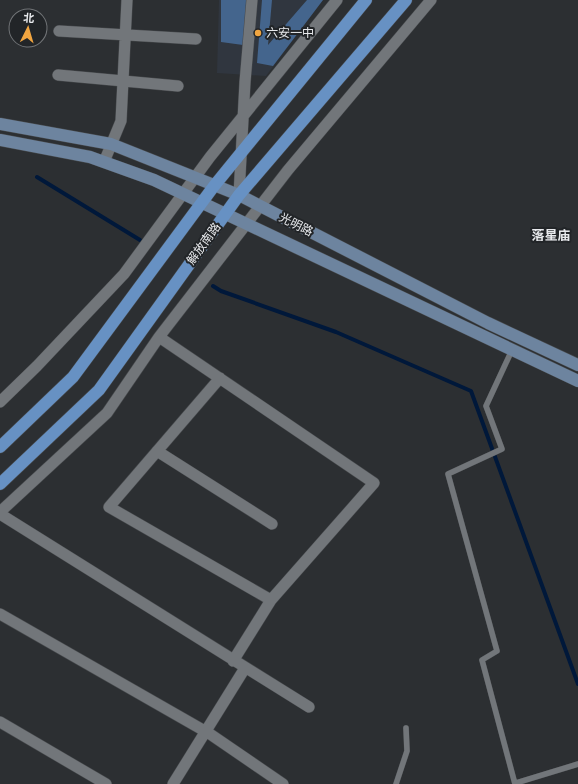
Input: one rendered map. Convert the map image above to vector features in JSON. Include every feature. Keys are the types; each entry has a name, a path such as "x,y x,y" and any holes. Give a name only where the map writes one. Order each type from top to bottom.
{"main road":[{"path":"0,447 73,377 214,186 366,0"},
{"name":"解放南路","path":"0,484 99,390 239,195 406,0"}],"street":[{"path":"104,162 121,121 127,0"},
{"path":"239,195 243,116 252,0"},
{"path":"0,402 37,366 124,274 243,116 337,0"},
{"path":"309,707 233,661 0,513 107,413 159,337 288,170 431,0"},
{"path":"59,31 196,39"},
{"path":"58,75 178,86"},
{"name":"光明路","path":"0,124 111,144 239,195 488,323 578,365"},
{"name":"光明路","path":"0,140 90,157 154,180 578,381"},
{"path":"159,337 374,483 271,600 233,661"},
{"path":"220,378 109,507 271,600"},
{"path":"157,451 272,524"},
{"path":"0,614 205,732 283,784"},
{"path":"173,784 245,668"},
{"path":"0,722 106,784"}],"lane":[{"path":"512,350 486,406 502,449 483,456 448,474 497,651 482,660 516,783 578,764"},
{"path":"396,784 408,751 406,728"}],"shaded area":[{"name":"六安一中","path":"219,0 323,0 266,76 217,73"},
{"path":"221,0 247,0 243,45 221,42"},
{"path":"262,0 272,0 268,45 307,0 323,0 273,66 257,63"}],"waterway":[{"path":"37,177 140,240"},
{"path":"213,286 221,291 336,332 471,391 578,684"}],"place":[{"name":"六安一中","path":"258,33"}],"district":[{"name":"落星庙","path":"551,236"}]}
